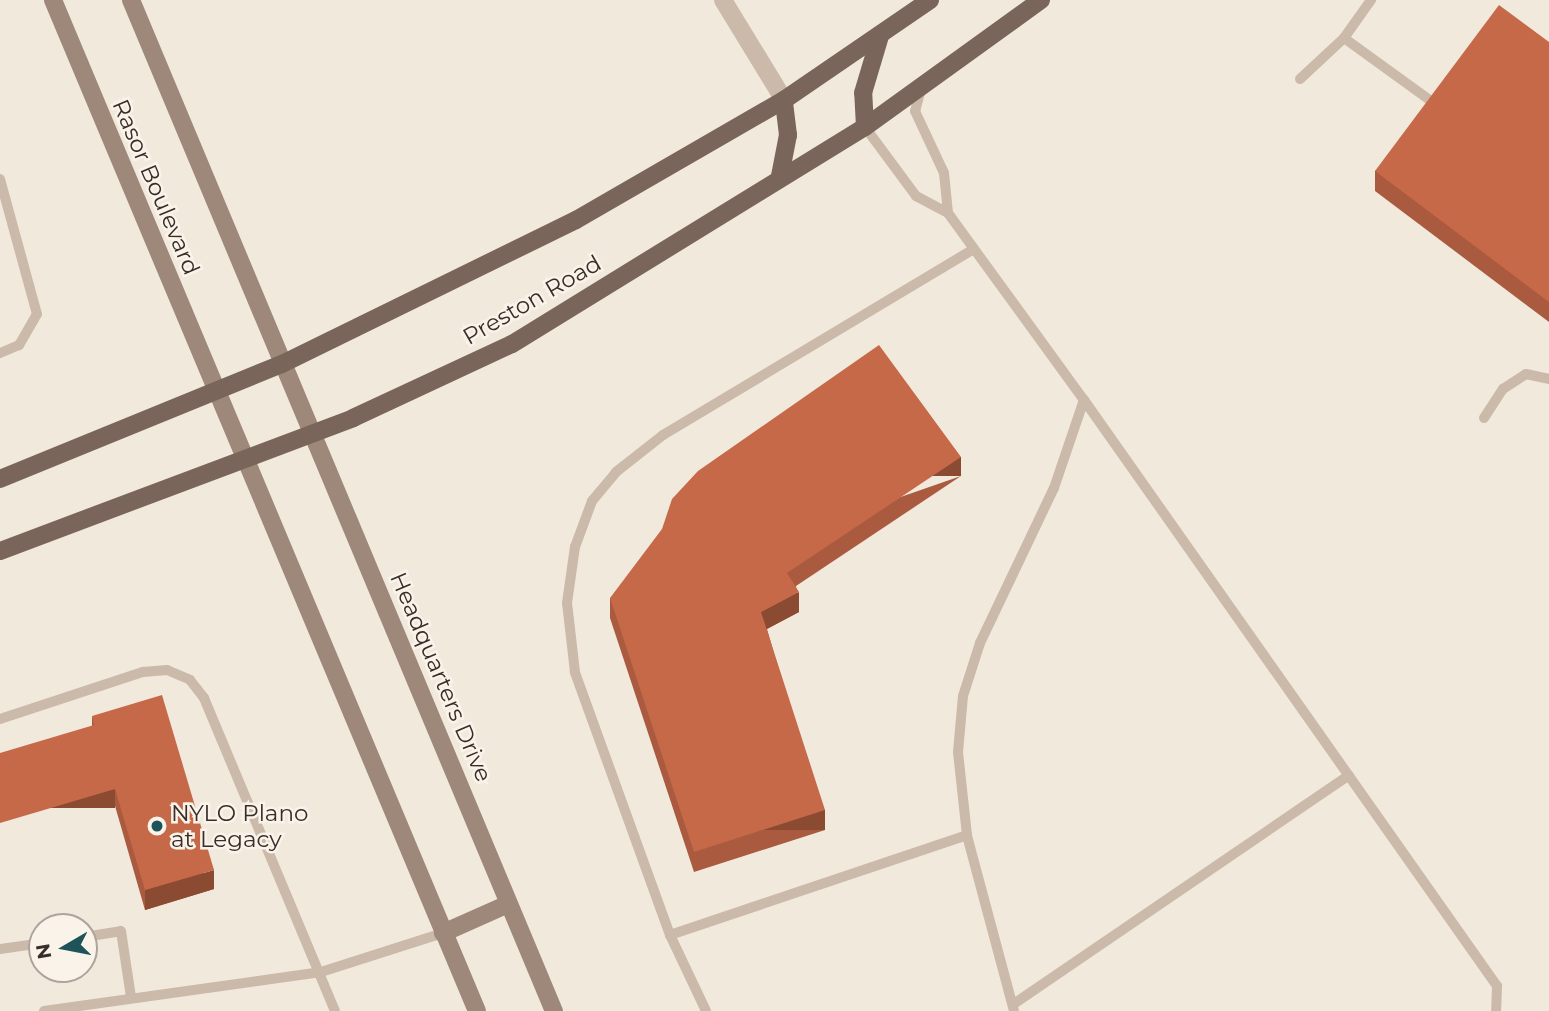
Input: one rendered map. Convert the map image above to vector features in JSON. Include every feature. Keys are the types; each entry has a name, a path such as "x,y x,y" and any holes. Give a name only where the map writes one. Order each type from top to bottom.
{"main road":[{"name":"Rasor Boulevard","path":"52,0 216,392"},
{"path":"131,0 282,363"},
{"name":"Preston Road","path":"0,479 282,363 576,220 784,100 930,0"},
{"name":"Preston Road","path":"0,551 311,434 512,344 780,176 865,127 1041,0"},
{"path":"865,127 863,93 880,36"},
{"path":"780,176 788,135 784,100"},
{"name":"Headquarters Drive","path":"282,363 554,1011"},
{"path":"216,392 477,1011"},
{"path":"443,933 508,904"}],"street":[{"path":"723,0 784,100"}],"lane":[{"path":"1300,79 1344,38 1371,0"},
{"path":"1344,38 1438,106"},
{"path":"921,89 915,111 944,173 948,213"},
{"path":"865,127 916,196 948,213 1084,400 1497,986 1496,1011"},
{"path":"0,179 37,314 19,345 0,353"},
{"path":"706,1011 670,934 575,672 567,604 575,547 592,501 616,472 663,435 974,249"},
{"path":"1484,418 1503,389 1526,374 1549,379"},
{"path":"1084,400 1054,488 980,643 963,696 958,752 967,835 1014,1007 1349,775"},
{"path":"0,719 143,672 167,670 190,680 204,698 321,972 335,1011"},
{"path":"670,934 967,835"},
{"path":"98,935 121,931 131,998"},
{"path":"44,1011 321,972 443,933"},
{"path":"0,949 28,945"}],"building":[{"path":"1499,5 1549,42 1549,302 1375,171"},
{"path":"879,345 961,457 787,573 799,592 761,612 825,810 694,852 610,598 662,529 672,499 698,471"},
{"name":"NYLO Plano at Legacy","path":"162,695 214,870 145,890 115,789 0,823 0,753 94,725 92,716"}],"place":[{"name":"NYLO Plano at Legacy","path":"157,826"}]}
